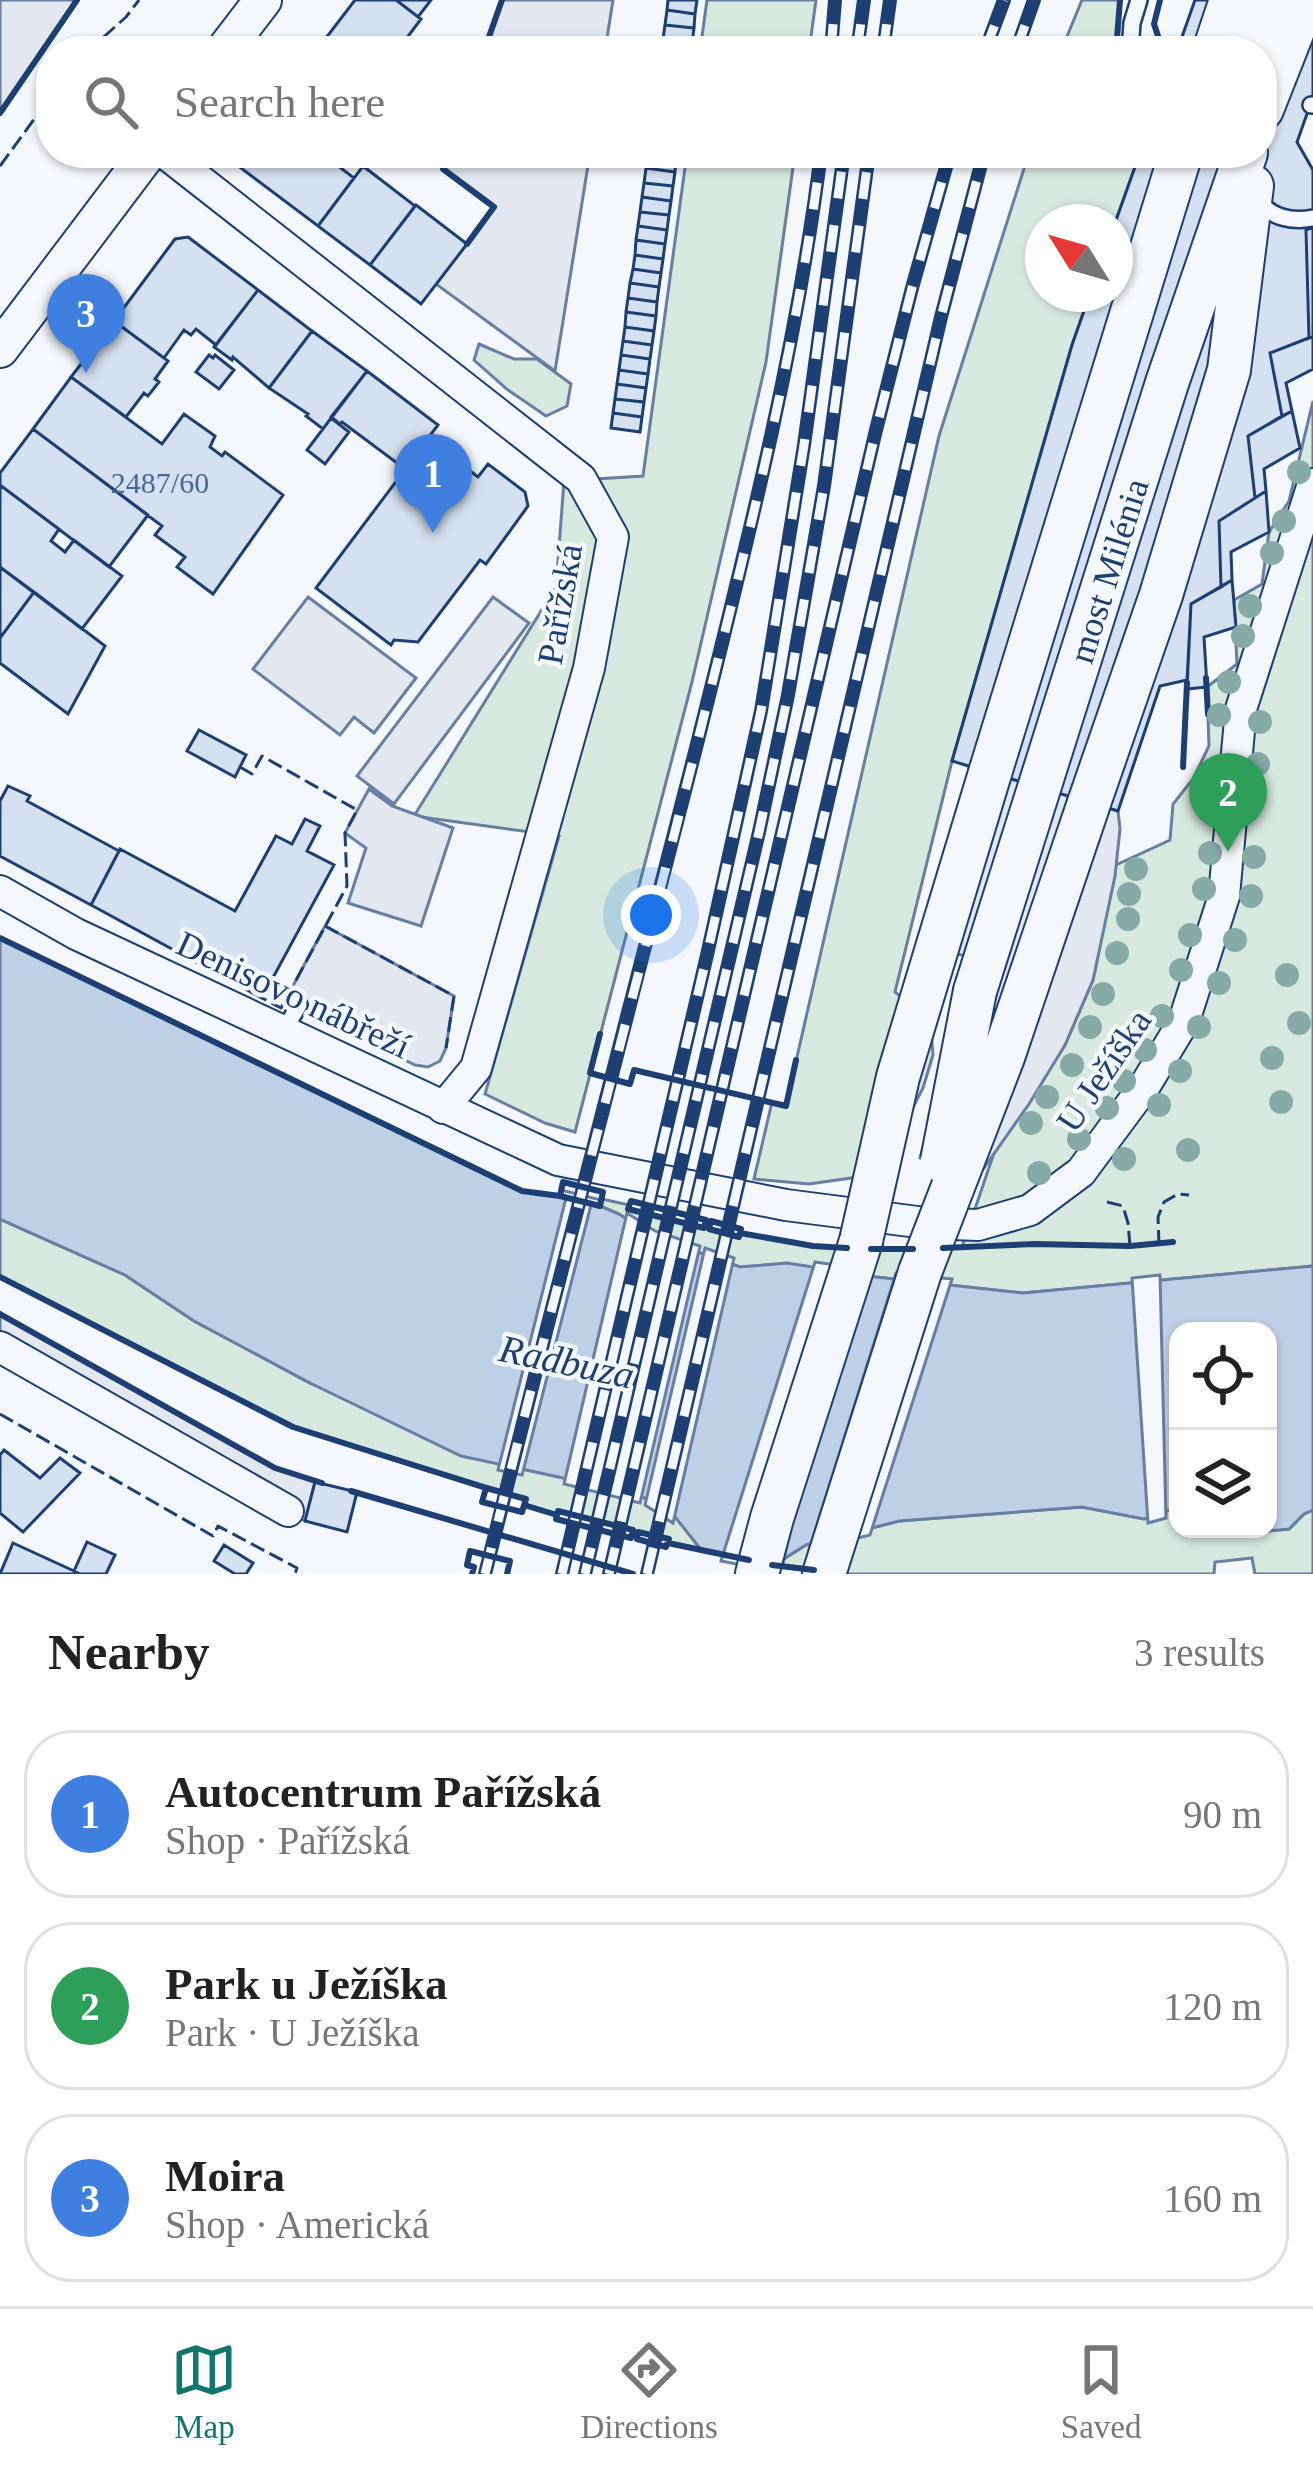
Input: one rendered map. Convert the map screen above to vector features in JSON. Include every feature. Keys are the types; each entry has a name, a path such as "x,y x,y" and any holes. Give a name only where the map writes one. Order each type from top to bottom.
{"main road":[{"path":"1219,36 1231,0"},
{"path":"1258,36 1265,0"},
{"path":"1277,70 1304,0"},
{"path":"861,1241 898,1077 1176,168"},
{"name":"most Milénia","path":"824,1574 920,1272 975,992 1167,382 1249,168"},
{"path":"920,1272 1003,1057 1161,595 1228,370 1250,168"},
{"name":"most Milénia","path":"757,1574 861,1241 975,992"}],"street":[{"path":"235,36 262,0"},
{"path":"0,349 137,168"},
{"name":"Pařížská","path":"184,168 581,479 613,537 589,668 476,1068 443,1108"},
{"name":"U Ježíška","path":"558,1160 786,1205 978,1225 1030,1210 1081,1172 1144,1087 1184,1021 1224,896 1241,709 1313,484"},
{"name":"Denisovo nábřeží","path":"0,891 76,934 291,1019 443,1108 558,1160"},
{"path":"0,1347 288,1511"}],"lane":[{"path":"1131,36 1139,0"},
{"path":"1251,168 1263,207 1280,217 1313,218"}],"shaded area":[{"path":"0,0 77,0 52,36 36,36 36,60 0,113"},
{"path":"502,0 613,0 607,36 489,36"},
{"path":"707,0 816,0 811,36 702,36"},
{"path":"1082,0 1120,0 1117,36 1067,36"},
{"path":"588,168 555,371 436,284 494,207 443,169"},
{"path":"685,168 793,168 766,362 692,682 575,1132 485,1094 559,836 414,816 556,587 564,481 643,476"},
{"path":"1024,168 1135,168 1122,204 1025,204 1025,312 1084,312 952,761 895,992 926,1017 931,1030 933,1055 923,1088 902,1129 858,1177 809,1184 754,1179 772,1102 786,1105 939,436"},
{"path":"479,344 514,359 537,359 571,384 567,406 546,416 508,390 474,360"},
{"path":"1313,401 1313,1266 1023,1293 787,1264 740,1267 652,1236 600,1206 602,1199 703,1228 710,1225 710,1230 738,1237 740,1233 813,1246 962,1247 994,1153 1065,1045 1093,980 1116,865 1170,840 1173,804 1193,779 1209,746 1207,687 1237,664 1234,600 1262,584 1269,532 1289,501"},
{"path":"308,597 416,678 374,733 354,717 340,735 253,669"},
{"path":"493,597 529,623 394,804 357,776"},
{"path":"973,767 1118,811 1120,829 1093,980 1065,1045 979,1175 920,1158 977,959 923,945"},
{"path":"369,789 392,806 453,828 421,926 348,903 366,848 345,833"},
{"path":"325,926 454,996 440,1061 428,1067 415,1065 287,997"},
{"path":"0,1219 125,1275 194,1321 310,1383 637,1494 673,1513 702,1551 524,1505 525,1498 293,1427 0,1277"},
{"path":"0,1314 275,1468 315,1482 305,1521 0,1347"},
{"path":"1082,1507 1144,1519 1169,1510 1169,1538 1277,1538 1277,1530 1289,1529 1313,1510 1313,1574 1255,1574 1252,1558 1215,1562 1214,1574 850,1574 774,1565 806,1545 899,1521"}],"water":[{"name":"Radbuza","path":"0,938 522,1191 600,1206 652,1236 740,1267 787,1263 1023,1293 1313,1266 1313,1510 1289,1529 1277,1530 1277,1322 1169,1322 1169,1510 1144,1519 1082,1507 899,1521 806,1545 774,1565 702,1551 672,1513 637,1494 461,1456 194,1321 125,1275 0,1219"}],"pier":[{"path":"561,1190 601,1200 600,1206 591,1205 522,1475 498,1470 566,1198 560,1196"},
{"path":"627,1213 655,1231 700,1246 640,1503 564,1484"},
{"path":"705,1248 734,1258 673,1523 645,1505"},
{"path":"815,1262 871,1270 782,1568 773,1571 721,1561"},
{"path":"896,1273 952,1279 870,1535 809,1550"},
{"path":"1160,1275 1166,1518 1148,1523 1132,1278"}],"building":[{"path":"355,0 396,0 421,19 408,36 327,36"},
{"path":"396,0 431,0 418,17"},
{"path":"668,0 697,0 695,14 667,10"},
{"path":"1195,0 1313,0 1313,97 1297,142 1313,170 1313,227 1306,230 1309,338 1270,353 1282,416 1248,436 1255,498 1219,521 1221,587 1191,604 1187,680 1160,686 1118,811 952,761 1084,312 1133,312 1133,204 1122,204 1135,168 1277,168 1277,36 1182,36"},
{"path":"667,10 695,14 694,28 665,25"},
{"path":"665,25 694,28 693,36 663,36"},
{"path":"241,168 341,168 354,178 318,226"},
{"path":"362,168 415,206 370,265 318,226"},
{"path":"646,168 675,172 673,186 644,183"},
{"path":"644,183 673,186 671,201 642,197"},
{"path":"642,197 671,201 669,215 640,212"},
{"path":"416,205 467,244 421,304 370,265"},
{"path":"640,212 669,215 667,230 638,226"},
{"path":"638,226 667,230 665,244 636,240"},
{"path":"1313,227 1313,336 1309,338 1306,230"},
{"path":"188,237 258,290 216,345 196,329 191,335 184,330 164,358 114,321 175,239"},
{"path":"636,240 665,244 663,259 635,255"},
{"path":"635,255 663,259 661,273 633,269"},
{"path":"633,269 661,273 659,287 630,283"},
{"path":"630,283 659,287 657,302 628,298"},
{"path":"258,290 312,331 269,388 214,347"},
{"path":"628,298 657,302 656,316 626,312"},
{"path":"626,312 656,316 654,331 625,327"},
{"path":"114,321 168,361 155,379 159,382 126,417 71,377"},
{"path":"625,327 654,331 652,345 623,341"},
{"path":"312,331 367,371 323,429 269,388"},
{"path":"1313,336 1313,369 1286,383 1292,411 1282,416 1270,353"},
{"path":"623,341 652,345 650,359 621,355"},
{"path":"209,355 234,370 219,389 196,372"},
{"path":"621,355 650,359 648,374 619,370"},
{"path":"619,370 648,374 646,388 617,384"},
{"path":"367,371 438,425 405,469 331,417"},
{"path":"71,377 162,444 184,414 215,436 210,447 222,456 225,452 283,495 213,594 177,567 185,557 155,535 162,526 33,429"},
{"path":"617,384 646,388 644,402 615,399"},
{"path":"615,399 644,402 642,417 613,413"},
{"path":"1292,411 1300,448 1264,469 1266,491 1255,498 1248,436"},
{"path":"613,413 642,417 640,432 611,428"},
{"path":"331,418 349,432 325,464 307,450"},
{"path":"33,429 148,515 109,567 0,485 0,473"},
{"path":"428,439 478,477 488,464 525,492 528,506 486,564 480,560 418,642 394,640 391,645 316,588"},
{"path":"0,485 59,529 51,541 65,552 74,540 122,576 82,629 0,567"},
{"path":"1266,491 1269,532 1231,552 1232,580 1221,587 1219,521"},
{"path":"0,567 34,592 0,638"},
{"path":"1232,580 1236,627 1204,637 1207,687 1187,689 1191,604"},
{"path":"34,592 105,646 68,714 0,663 0,638"},
{"path":"199,730 246,755 235,777 187,751"},
{"path":"8,786 119,851 91,905 0,856 0,801"},
{"path":"305,819 320,826 307,851 334,865 262,998 91,905 120,849 235,911 276,836 292,844"},
{"path":"4,1450 40,1478 60,1458 80,1473 23,1532 0,1513 0,1455"},
{"path":"315,1482 357,1492 347,1532 305,1521"},
{"path":"87,1542 115,1555 106,1574 74,1571"},
{"path":"13,1543 74,1571 80,1574 0,1574"},
{"path":"224,1545 253,1563 246,1574 235,1574 214,1561"}],"railway":[{"path":"832,36 835,0"},
{"path":"859,36 864,0"},
{"path":"885,36 890,0"},
{"path":"991,36 1004,0"},
{"path":"1021,36 1034,0"},
{"path":"485,1574 750,526 798,303 819,168"},
{"path":"562,1574 761,711 842,168"},
{"path":"585,1574 788,695 824,486 867,168"},
{"path":"609,1574 876,430 946,168"},
{"path":"647,1574 941,317 980,168"}],"fence":[{"path":"105,36 139,0"},
{"path":"0,166 36,117"},
{"path":"240,767 252,774 262,756 357,810 345,833 347,886 281,1008 262,998"},
{"path":"325,926 454,996 446,1048"},
{"path":"1159,1245 1158,1217 1164,1202 1178,1194 1189,1195"},
{"path":"1107,1202 1123,1206 1130,1246"},
{"path":"0,1414 213,1536 218,1526 297,1568 295,1574"}],"wall":[{"path":"52,36 77,0"},
{"path":"489,36 502,0"},
{"path":"1117,36 1120,0"},
{"path":"1158,36 1154,24 1160,0"},
{"path":"0,113 36,60"},
{"path":"443,168 494,207 467,244"},
{"path":"1206,678 1208,714"},
{"path":"1183,767 1187,683"},
{"path":"0,938 522,1191 600,1206 603,1192 563,1182 560,1196"},
{"path":"600,1034 590,1073 630,1084 634,1070 786,1106 796,1060"},
{"path":"631,1201 706,1220 704,1228 628,1209 631,1201"},
{"path":"711,1221 741,1229 739,1237 709,1229 711,1221"},
{"path":"740,1233 847,1248"},
{"path":"943,1248 1173,1242"},
{"path":"871,1249 913,1249"},
{"path":"0,1277 293,1427 486,1488"},
{"path":"0,1314 275,1468 322,1483"},
{"path":"486,1488 526,1499 522,1512 482,1502 486,1488"},
{"path":"351,1491 633,1574"},
{"path":"524,1505 557,1515"},
{"path":"558,1511 633,1530 631,1538 556,1519 558,1511"},
{"path":"638,1532 669,1539 666,1547 637,1539 638,1532"},
{"path":"668,1543 749,1560"},
{"path":"472,1574 474,1567 467,1565 470,1551 510,1561 507,1574"},
{"path":"772,1565 814,1570"}],"place":[{"name":"Moira","path":"86,373"},
{"name":"Autocentrum Pařížská","path":"433,533"},
{"name":"Park u Ježíška","path":"1228,852"}]}
